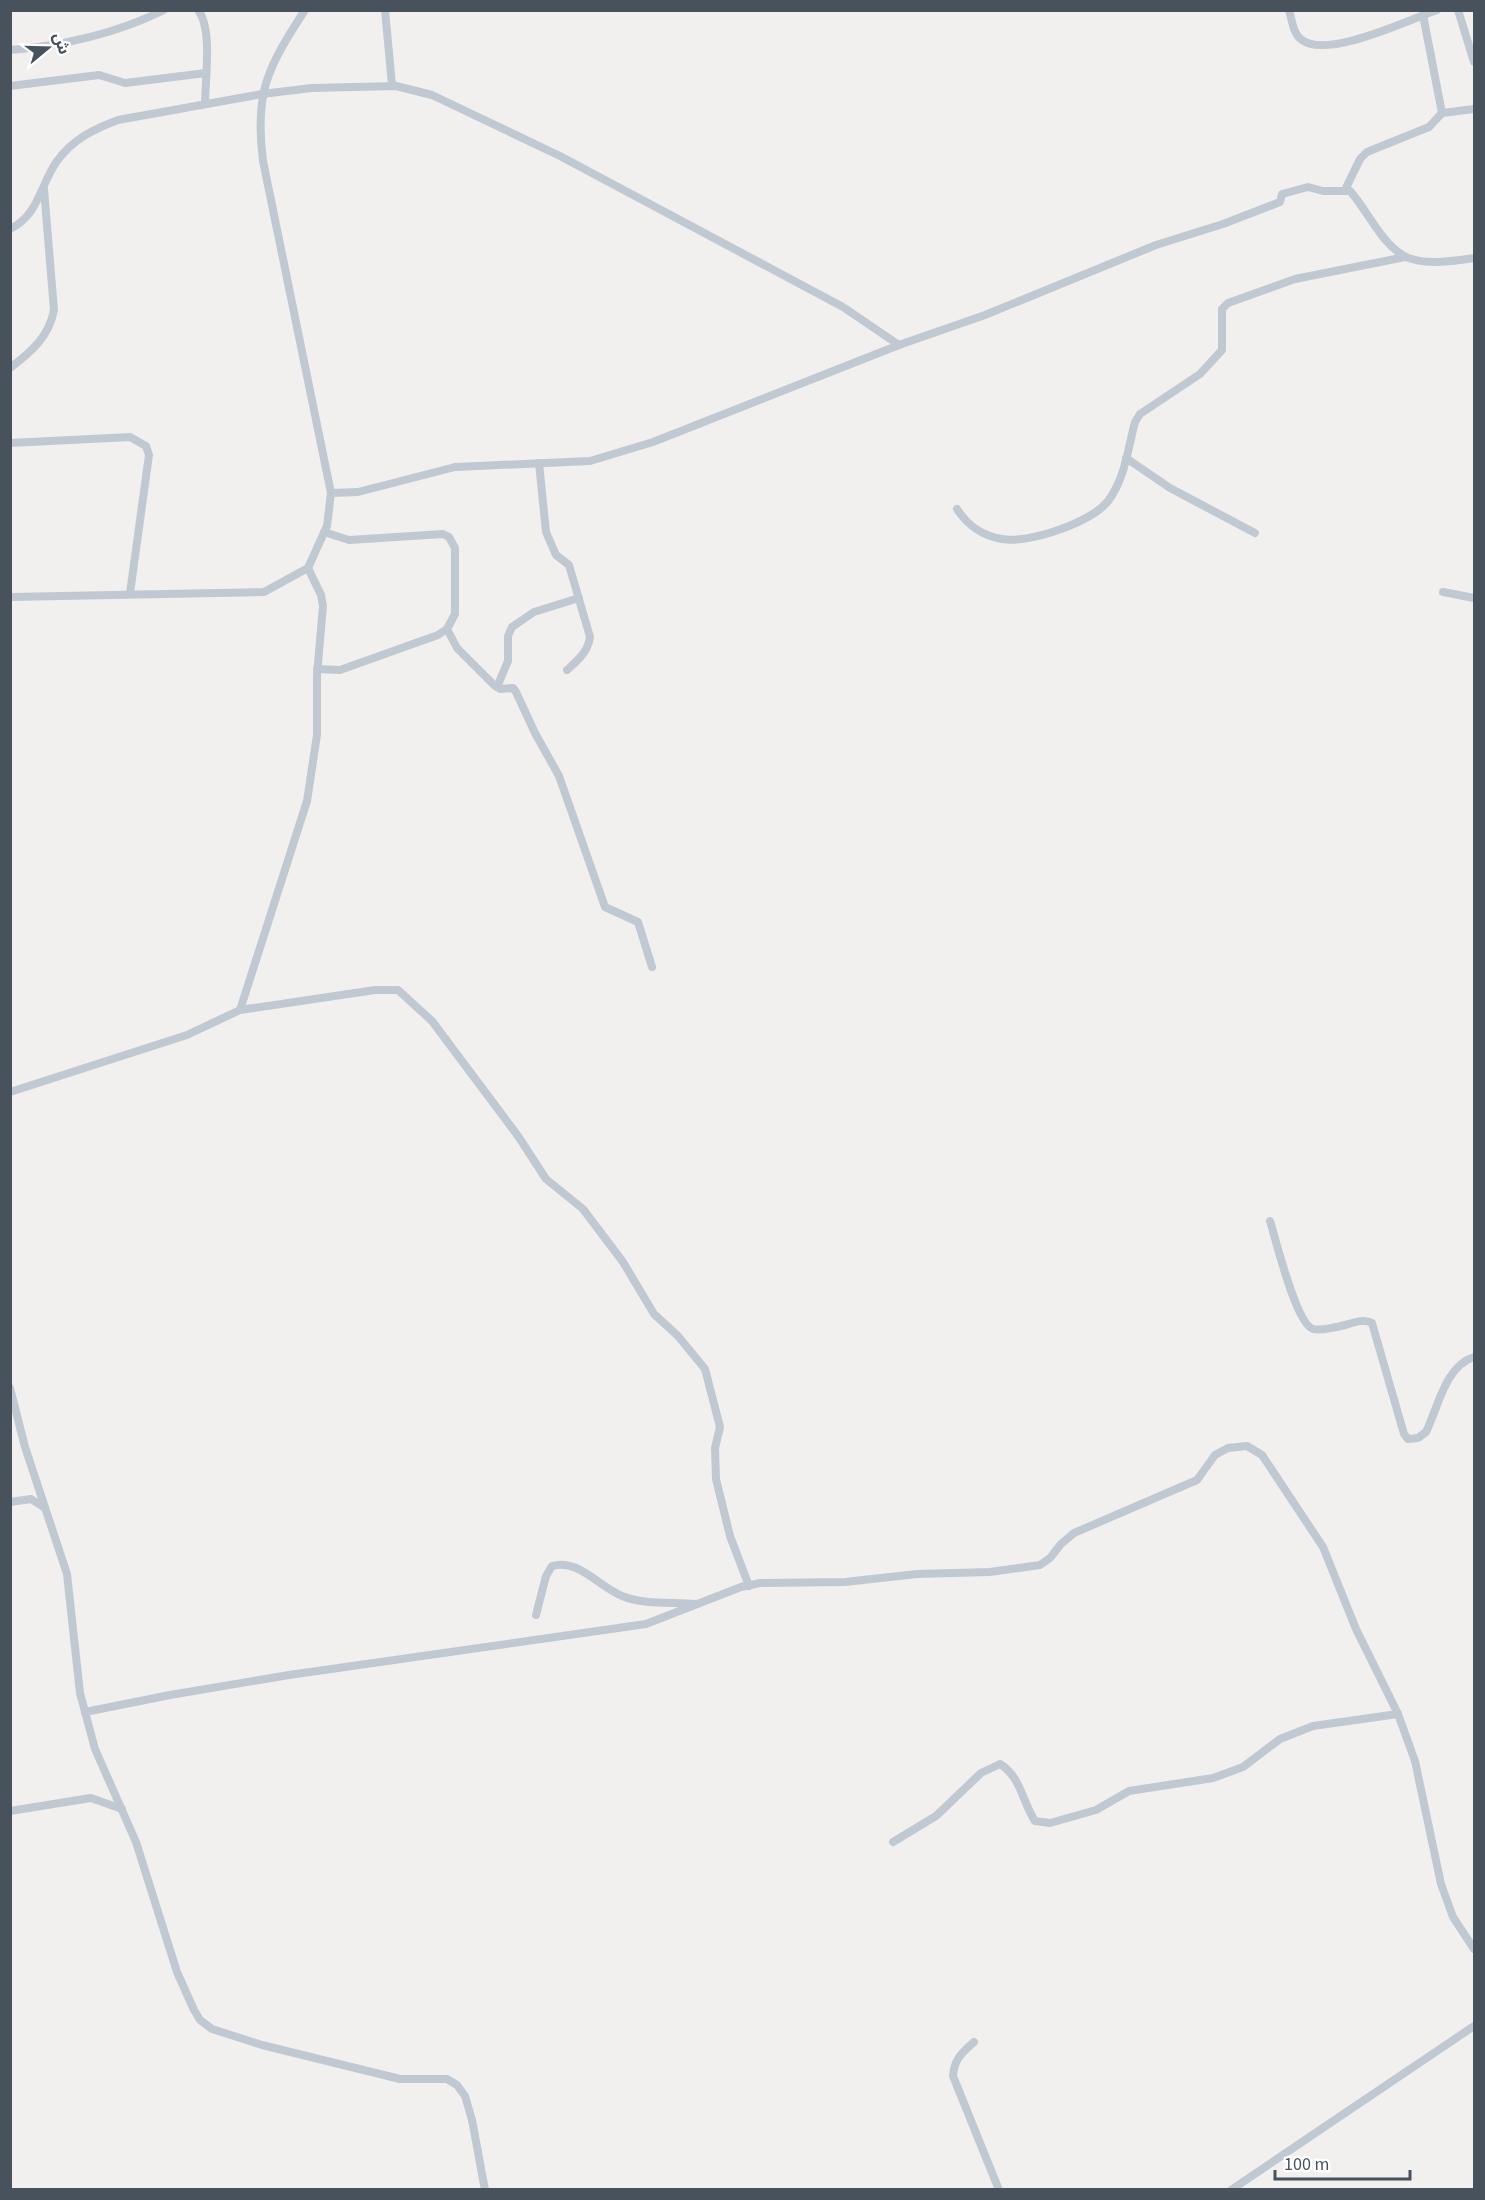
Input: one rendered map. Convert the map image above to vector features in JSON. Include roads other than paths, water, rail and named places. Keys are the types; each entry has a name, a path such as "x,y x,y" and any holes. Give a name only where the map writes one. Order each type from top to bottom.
{"street":[{"path":"10,50 52,44 133,25 164,10"},
{"path":"198,10 204,21 206,33 205,104"},
{"path":"10,597 264,592 308,568 324,532 331,493 263,161 259,116 262,94 278,52 305,10"},
{"path":"385,10 392,86"},
{"path":"1289,10 1297,35 1302,40 1329,46 1437,10"},
{"path":"1458,10 1474,62"},
{"path":"1423,15 1442,113"},
{"path":"10,86 99,75 125,83 206,73"},
{"path":"10,229 29,216 57,161 82,136 98,127 118,120 262,94 312,88 392,86 442,98 560,156 843,307 898,345"},
{"path":"1345,190 1360,159 1367,152 1429,127 1442,113 1474,109"},
{"path":"331,493 358,492 455,467 590,461 653,442 898,345 985,315 1156,244 1235,220 1280,201 1282,194 1308,187 1323,191 1345,190 1355,197 1381,232 1405,256"},
{"path":"10,368 36,347 49,326 54,310 44,189"},
{"path":"957,509 974,529 999,539 1015,540 1041,535 1080,521 1101,510 1118,484 1135,422 1140,414 1200,374 1222,350 1222,309 1228,303 1295,279 1405,256 1438,261 1474,258"},
{"path":"10,443 130,437 146,446 149,455 130,593"},
{"path":"1126,458 1170,488 1255,532"},
{"path":"539,463 546,532 556,555 569,565 588,629 589,646 581,658 567,670"},
{"path":"317,669 340,669 399,650 447,629 455,614 455,548 449,537 442,534 350,540 324,532"},
{"path":"240,1010 307,801 317,735 317,669 323,606 321,595 308,568"},
{"path":"1443,592 1474,598"},
{"path":"497,687 508,661 508,636 512,627 534,612 579,598"},
{"path":"447,629 457,648 497,687 513,688 516,692 559,776 605,907 638,922 652,967"},
{"path":"10,1092 187,1035 240,1010 391,989 398,990 432,1021 518,1136 546,1179 583,1209 623,1262 654,1314 678,1336 705,1369 720,1427 715,1448 716,1479 730,1536 749,1586"},
{"path":"1270,1221 1293,1294 1305,1323 1312,1329 1322,1329 1362,1320 1372,1323 1404,1434 1408,1439 1418,1438 1426,1432 1452,1375 1461,1364 1474,1357"},
{"path":"10,1388 25,1448 67,1574 80,1693 95,1749 136,1842 177,1972 200,2020 222,2032 340,2066 400,2079 447,2079 458,2085 463,2090 470,2112 485,2190"},
{"path":"85,1712 278,1677 627,1627 668,1617 749,1586 785,1582 844,1582 917,1574 990,1572 1040,1565 1074,1533 1114,1514 1184,1488 1197,1480 1215,1455 1228,1448 1247,1446 1262,1455 1323,1547 1352,1620 1398,1714 1415,1761 1441,1884 1453,1917 1474,1949"},
{"path":"10,1502 31,1499 45,1508"},
{"path":"536,1615 546,1576 552,1566 566,1563 624,1597 698,1604"},
{"path":"893,1842 936,1816 981,1773 1000,1764 1009,1770 1017,1782 1035,1821 1050,1823 1096,1810 1129,1791 1194,1782 1243,1767 1280,1739 1313,1726 1398,1714"},
{"path":"10,1811 91,1798 122,1809"},
{"path":"1231,2190 1474,2026"},
{"path":"974,2042 959,2055 953,2065 953,2076 999,2190"}]}
